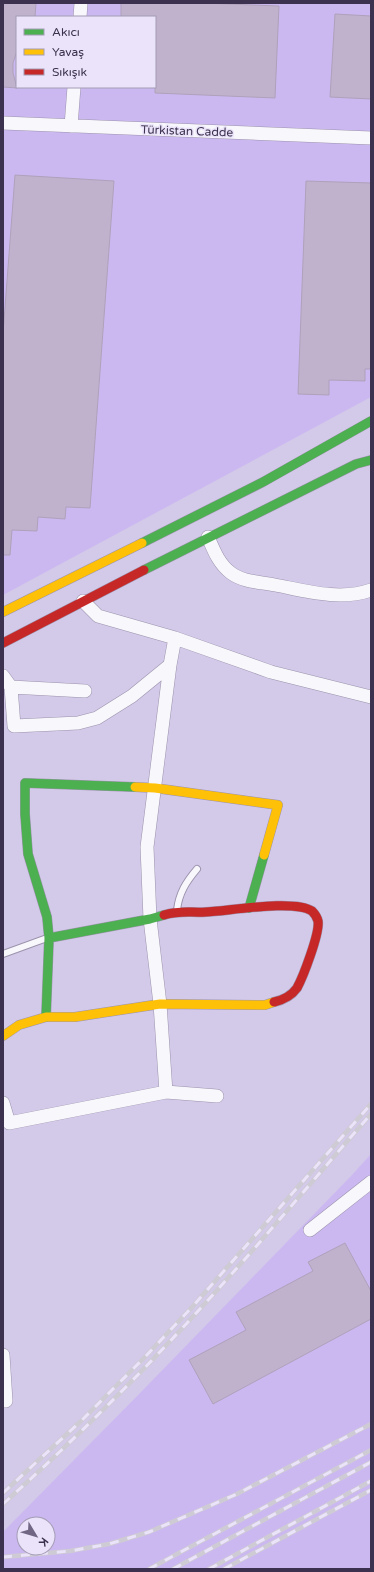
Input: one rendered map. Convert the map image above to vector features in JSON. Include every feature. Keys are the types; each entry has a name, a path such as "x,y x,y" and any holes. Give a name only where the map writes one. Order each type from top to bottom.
{"street":[{"path":"80,16 81,3"},
{"path":"71,126 74,88"},
{"name":"Türkistan Cadde","path":"3,123 371,138"},
{"path":"3,612 264,482 371,421"},
{"path":"3,643 208,537 356,464 371,460"},
{"path":"208,537 217,558 231,573 244,580 323,594 361,593 371,590"},
{"path":"83,601 98,616 176,638 271,672 371,697"},
{"path":"166,1092 160,1004 150,920 147,847 170,665 176,638"},
{"path":"3,676 11,687 14,726 78,723 97,718 132,696 170,665"},
{"path":"11,687 85,692"},
{"path":"46,1017 48,938 47,917 28,854 25,814 25,783 155,788 278,805 249,908"},
{"path":"3,1036 19,1025 46,1017 75,1017 160,1004 265,1005 283,1000 296,989 305,971 318,922 315,914 310,910 294,906 205,912 177,911 150,920 48,938"},
{"path":"3,1103 9,1123 166,1092 217,1096"},
{"path":"310,1230 371,1182"},
{"path":"3,1355 6,1401 3,1401"}],"lane":[{"path":"177,911 178,901 182,890 197,869"},
{"path":"3,954 48,938"}],"shaded area":[{"path":"3,3 371,3 371,397 3,595"},
{"path":"371,1154 371,1569 3,1569 3,1532 16,1519 16,1556 56,1556 56,1516 19,1516"}],"building":[{"path":"3,3 36,3 35,16 16,16 16,54 13,63 13,73 16,88 3,87"},
{"path":"121,3 202,3 279,6 275,98 155,93 156,16 121,16"},
{"path":"335,14 371,16 371,99 330,97"},
{"path":"15,175 114,181 90,508 66,507 65,519 38,517 37,531 12,530 10,555 3,555 3,334"},
{"path":"306,181 371,183 371,369 365,369 365,381 329,380 329,395 298,394"},
{"path":"345,1243 371,1291 371,1319 213,1404 189,1360 246,1330 236,1312 313,1271 308,1262"}],"railway":[{"path":"3,1493 80,1422 144,1358 194,1305 371,1104"},
{"path":"3,1504 54,1458 176,1335 243,1262 371,1114"},
{"path":"3,1557 70,1551 109,1544 149,1532 237,1494 371,1424"},
{"path":"149,1569 371,1450"},
{"path":"173,1569 371,1462"},
{"path":"209,1569 371,1481"},
{"path":"224,1569 371,1490"}],"traffic: fast":[{"path":"142,543 263,482 371,421"},
{"path":"144,570 356,464 371,460"},
{"path":"46,1017 49,938 47,917 28,854 25,814 25,783 135,787"},
{"path":"249,908 264,855"},
{"path":"49,938 164,915"}],"traffic: slow":[{"path":"3,612 142,543"},
{"path":"135,787 155,788 278,805 264,855"},
{"path":"3,1036 19,1025 46,1017 75,1017 160,1004 265,1005 274,1002"}],"traffic: jam":[{"path":"3,643 144,570"},
{"path":"164,915 181,912 206,912 277,906 291,906 312,911 318,920 318,927 314,945 303,975 293,993 284,999 274,1002"}]}
